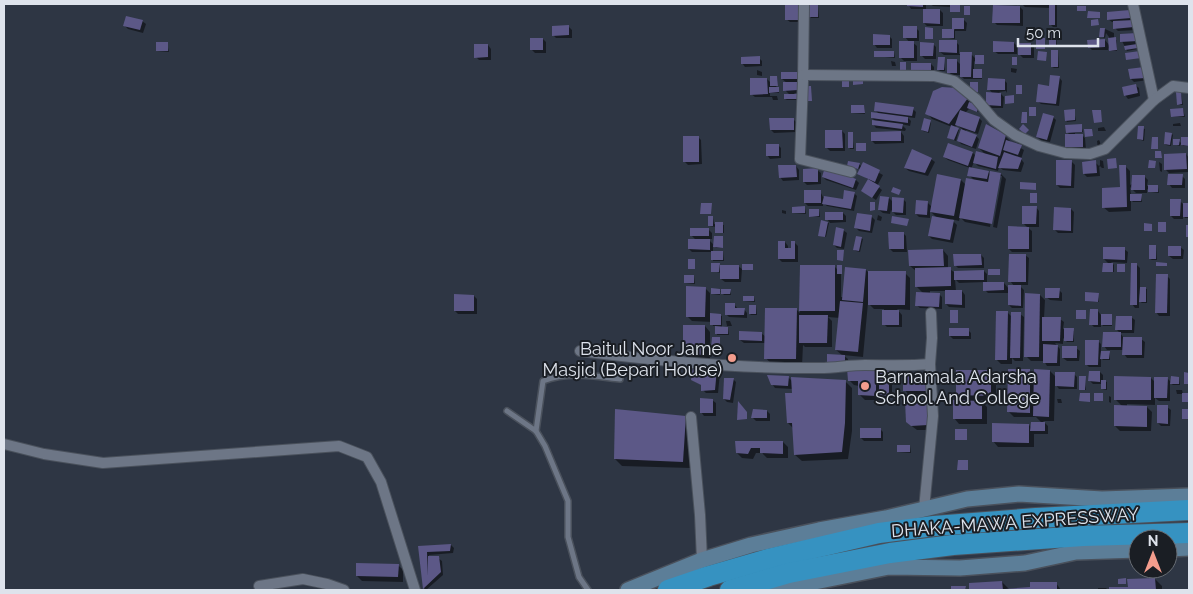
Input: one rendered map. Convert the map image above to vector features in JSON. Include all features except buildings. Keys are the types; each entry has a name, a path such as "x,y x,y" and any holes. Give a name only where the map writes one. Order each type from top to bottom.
{"highway":[{"name":"DHAKA-MAWA EXPRESSWAY","path":"668,590 768,559 879,533 934,526 1036,518 1189,510"},
{"name":"DHAKA-MAWA EXPRESSWAY","path":"730,590 789,573 908,551 1082,536 1189,533"}],"main road":[{"path":"628,590 702,560 751,545 886,518 966,499 1019,494 1102,499 1189,496"},
{"path":"775,590 889,567 960,568 1025,563 1076,552 1128,550"}],"street":[{"path":"804,4 800,159 852,172"},
{"path":"1133,4 1154,100"},
{"path":"803,75 934,76 954,81 976,99 994,120 1015,135 1039,146 1065,153 1090,154 1105,149 1154,100 1173,86 1189,88"},
{"path":"924,509 933,416 930,364 931,313"},
{"path":"580,350 645,359 761,366 820,368 930,364"},
{"path":"691,417 702,560"},
{"path":"4,444 44,454 104,463 339,446 367,456 381,482 415,590"},
{"path":"259,586 303,579 344,590"}],"lane":[{"path":"536,431 543,381 558,375 620,379"},
{"path":"507,411 536,431 546,446 568,500 568,537 579,577 588,590"}],"place":[{"name":"Baitul Noor Jame Masjid (Bepari House)","path":"732,358"},
{"name":"Barnamala Adarsha School And College","path":"865,386"}]}
